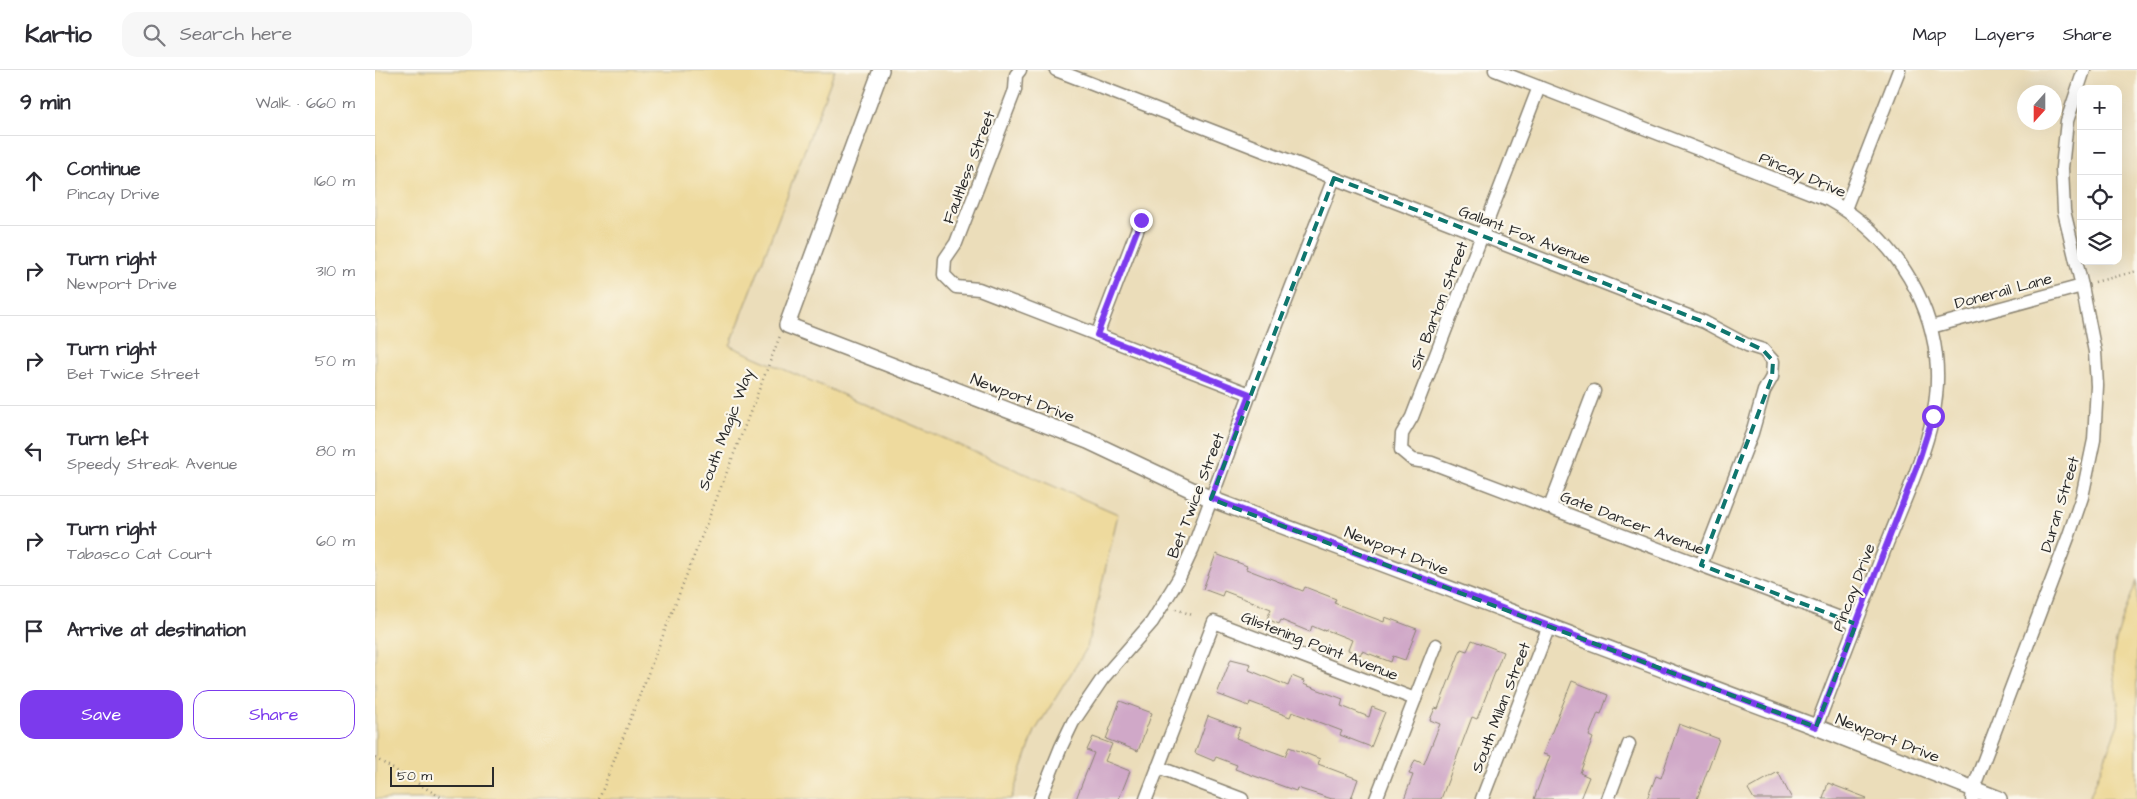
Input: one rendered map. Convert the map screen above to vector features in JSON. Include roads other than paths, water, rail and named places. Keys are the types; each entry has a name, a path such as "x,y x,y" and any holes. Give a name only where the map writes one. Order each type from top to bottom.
{"street":[{"name":"Newport Drive","path":"881,70 787,324 1088,441 1211,498 1816,727 1972,794 1999,799"},
{"name":"Faultless Street","path":"1020,70 1016,74 1015,90 956,243 945,259 944,275 956,287 979,289 1097,335"},
{"name":"Gallant Fox Avenue","path":"1056,70 1704,322 1747,346 1763,350 1773,361 1772,376 1764,391 1752,433 1701,565"},
{"name":"Pincay Drive","path":"1495,70 1799,187 1845,209 1868,226 1889,248 1922,301 1931,326 1937,373 1933,416 1917,466 1816,727"},
{"path":"1845,209 1899,70"},
{"name":"Duran Street","path":"1972,794 2069,535 2089,470 2094,440 2097,386 2095,352 2083,286 2064,211 2061,168 2067,121 2084,70"},
{"name":"Sir Barton Street","path":"1401,450 1402,434 1412,417 1539,87"},
{"name":"Bet Twice Street","path":"1040,799 1073,722 1103,678 1152,622 1179,578 1193,548 1250,394 1334,178"},
{"path":"1141,220 1097,335 1250,394"},
{"name":"Donerail Lane","path":"1931,326 2083,286"},
{"path":"1550,508 1595,391"},
{"name":"Gate Dancer Avenue","path":"1401,450 1413,460 1432,463 1856,624"},
{"name":"Glistening Point Avenue","path":"1158,767 1214,622 1415,699"},
{"name":"South Milan Street","path":"1482,799 1549,626"},
{"path":"1376,799 1435,644"},
{"path":"1608,799 1629,744"},
{"path":"1146,799 1158,767 1242,799"},
{"path":"1961,799 1972,794"}]}
